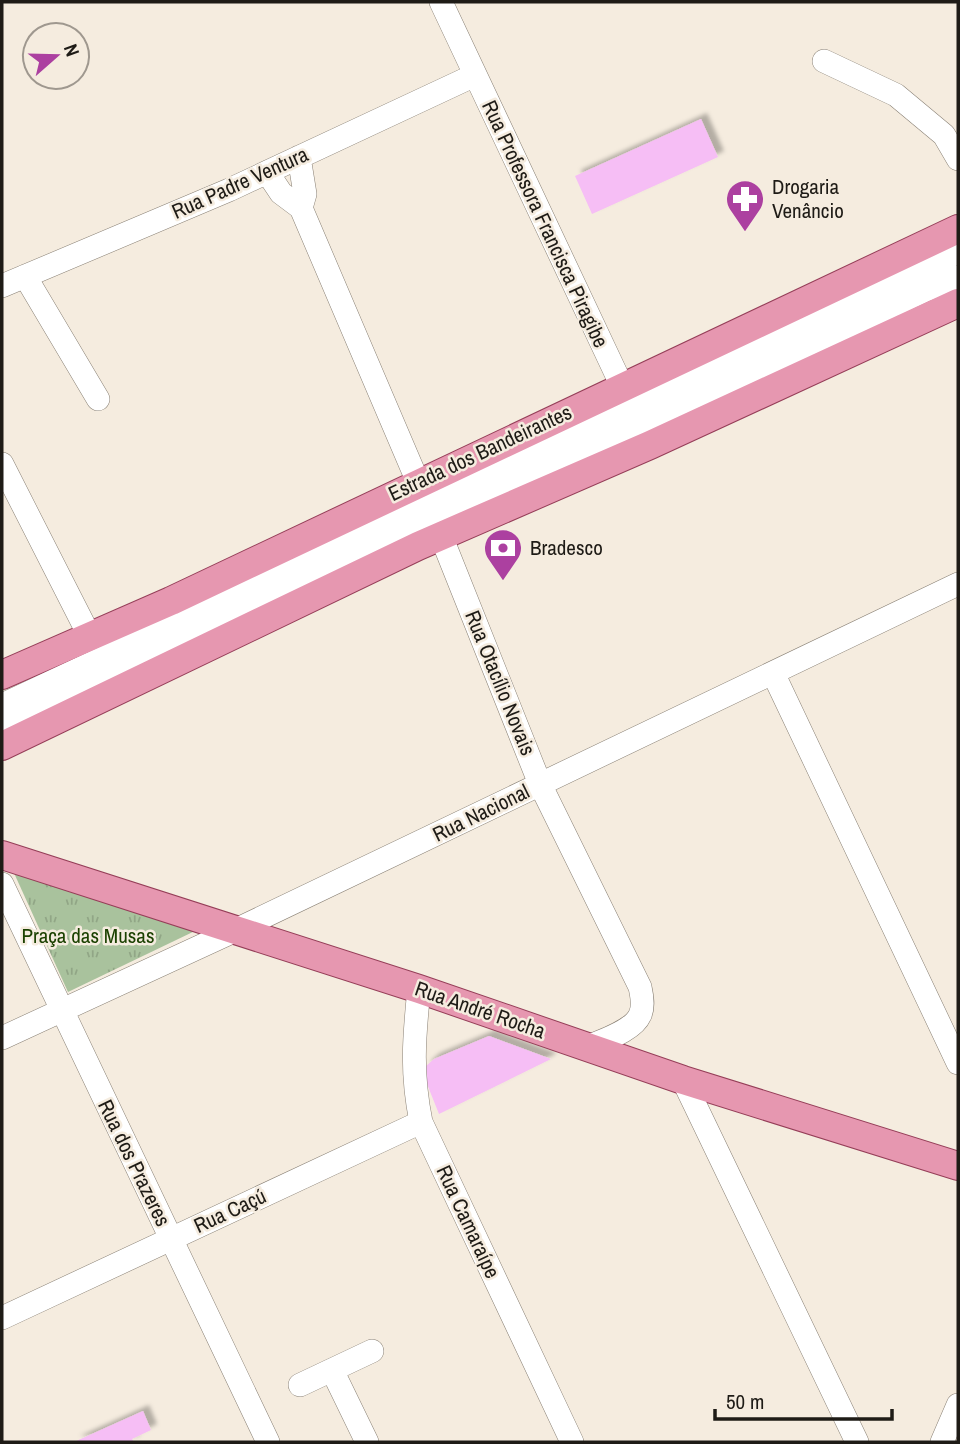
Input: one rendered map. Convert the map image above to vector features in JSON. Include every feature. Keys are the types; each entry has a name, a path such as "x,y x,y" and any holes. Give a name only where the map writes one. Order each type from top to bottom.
{"main road":[{"name":"Estrada dos Bandeirantes","path":"2,675 90,637 431,512 637,417 958,229"},
{"name":"Estrada dos Bandeirantes","path":"2,746 431,512 637,417 958,303"},
{"name":"Rua André Rocha","path":"2,855 419,989 683,1080 958,1166"}],"street":[{"name":"Rua Professora Francisca Piragibe","path":"441,2 637,417"},
{"path":"824,61 897,95 944,135 958,159"},
{"name":"Rua Padre Ventura","path":"2,286 299,158 475,75"},
{"path":"267,172 281,193 301,208 305,194 299,158"},
{"name":"Rua Otacílio Novais","path":"301,208 431,512 540,784 640,987 640,1016 630,1026 588,1047"},
{"path":"637,417 958,252"},
{"path":"25,276 98,399"},
{"path":"637,417 958,276"},
{"path":"2,464 10,499 90,637"},
{"path":"2,705 431,512"},
{"path":"2,724 431,512"},
{"name":"Rua Nacional","path":"2,1038 236,930 958,584"},
{"path":"773,673 958,1063"},
{"name":"Rua dos Prazeres","path":"2,884 268,1442"},
{"name":"Rua Camaraípe","path":"419,989 412,1059 414,1091 421,1122 572,1442"},
{"path":"683,1080 857,1442"},
{"name":"Rua Caçú","path":"2,1318 421,1122"},
{"path":"300,1385 372,1351"},
{"path":"332,1370 367,1442"},
{"path":"942,1442 958,1405"}],"green space":[{"name":"Praça das Musas","path":"9,862 197,930 68,992"}],"building":[{"path":"701,119 718,157 592,214 575,176"},
{"path":"489,1036 551,1059 439,1114 425,1079 426,1066 434,1059"},
{"path":"143,1411 151,1430 132,1439 134,1442 74,1442"}],"place":[{"name":"Drogaria Venâncio","path":"745,233"},
{"name":"Bradesco","path":"503,582"}]}
